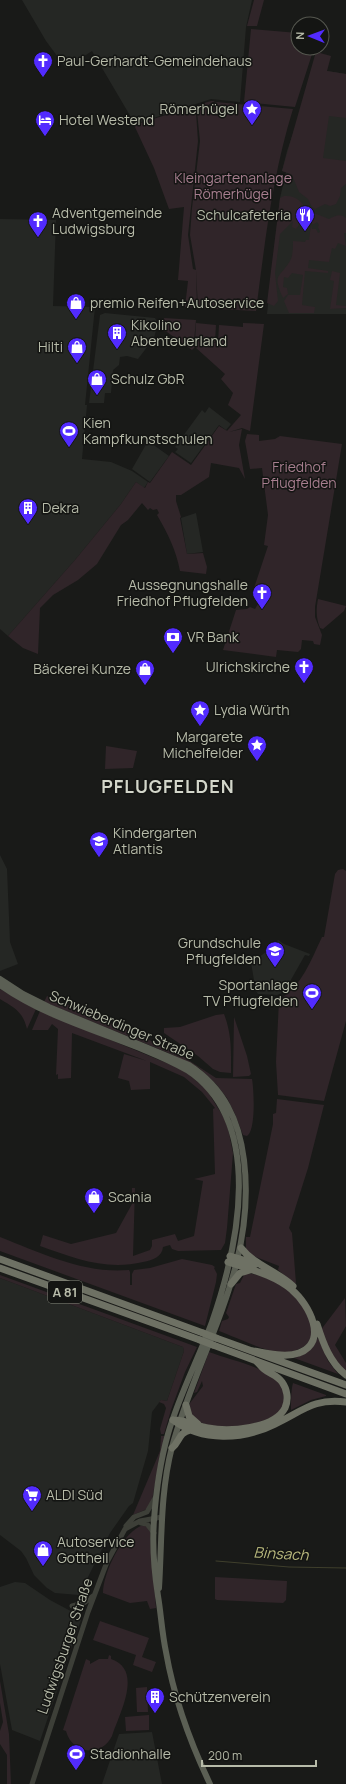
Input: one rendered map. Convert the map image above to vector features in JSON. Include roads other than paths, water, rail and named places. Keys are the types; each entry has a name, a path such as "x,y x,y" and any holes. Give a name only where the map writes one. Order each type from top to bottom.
{"highway":[{"path":"241,1248 246,1254 289,1282 305,1299 315,1317 328,1354 333,1362 346,1375"},
{"name":"A 81","path":"0,1259 201,1337"},
{"path":"229,1259 264,1266"},
{"name":"A 81","path":"238,1262 250,1270 279,1282 293,1291 306,1306 315,1326 314,1338 311,1343 298,1354 284,1355 253,1351"},
{"name":"A 81","path":"0,1268 201,1337 253,1351 346,1385"},
{"path":"231,1284 240,1274 250,1270"},
{"name":"A 81","path":"215,1341 256,1360 346,1394"},
{"name":"A 81","path":"180,1422 219,1430 234,1430 261,1424 279,1416 286,1404 287,1395 285,1387 276,1376 265,1370 256,1360"},
{"path":"173,1420 180,1422 190,1430 215,1436 239,1435 274,1425 315,1404 328,1401 346,1402"},
{"path":"186,1405 189,1416 199,1425"},
{"path":"172,1448 175,1446 181,1434 190,1430"}],"main road":[{"name":"Schwieberdinger Straße","path":"0,979 23,994 49,1007 179,1060 199,1072 216,1088 228,1104 237,1123 242,1147 246,1205 241,1248 238,1262 218,1323 186,1405 172,1448 167,1470 162,1518 158,1599"},
{"name":"Schwieberdinger Straße","path":"0,986 21,999 47,1012 176,1064 191,1073 208,1088 220,1103 229,1123 238,1169 237,1207 229,1259 212,1321 186,1382 163,1456 157,1495 154,1533 155,1579 158,1599"},
{"path":"158,1599 166,1654 178,1702 192,1742 210,1784"}],"street":[{"path":"125,1529 130,1521 150,1509 157,1495"},
{"name":"Ludwigsburger Straße","path":"143,1514 162,1518"},
{"name":"Ludwigsburger Straße","path":"32,1784 94,1596 107,1562 125,1529 134,1523 155,1517"},
{"path":"134,1523 147,1524 154,1533"},
{"path":"72,1606 84,1603 94,1596"}],"waterway":[{"name":"Binsach","path":"216,1561 289,1567 346,1568"}],"place":[{"name":"Paul-Gerhardt-Gemeindehaus","path":"43,78"},
{"name":"Römerhügel","path":"252,126"},
{"name":"Hotel Westend","path":"45,137"},
{"name":"Schulcafeteria","path":"305,232"},
{"name":"Adventgemeinde Ludwigsburg","path":"38,238"},
{"name":"premio Reifen+Autoservice","path":"76,320"},
{"name":"Kikolino Abenteuerland","path":"117,350"},
{"name":"Hilti","path":"77,364"},
{"name":"Schulz GbR","path":"97,396"},
{"name":"Kien Kampfkunstschulen","path":"69,448"},
{"name":"Dekra","path":"28,525"},
{"name":"Aussegnungshalle Friedhof Pflugfelden","path":"262,610"},
{"name":"VR Bank","path":"173,654"},
{"name":"Ulrichskirche","path":"304,684"},
{"name":"Bäckerei Kunze","path":"145,686"},
{"name":"Lydia Würth","path":"200,727"},
{"name":"Margarete Michelfelder","path":"257,762"},
{"name":"Kindergarten Atlantis","path":"99,858"},
{"name":"Grundschule Pflugfelden","path":"275,968"},
{"name":"Sportanlage TV Pflugfelden","path":"312,1010"},
{"name":"Scania","path":"94,1214"},
{"name":"ALDI Süd","path":"32,1512"},
{"name":"Autoservice Gottheil","path":"43,1567"},
{"name":"Schützenverein","path":"155,1714"},
{"name":"Stadionhalle","path":"76,1771"}],"district":[{"name":"PFLUGFELDEN","path":"168,787"}],"park label":[{"name":"Kleingartenanlage Römerhügel","path":"233,186"},
{"name":"Friedhof Pflugfelden","path":"299,476"}]}
